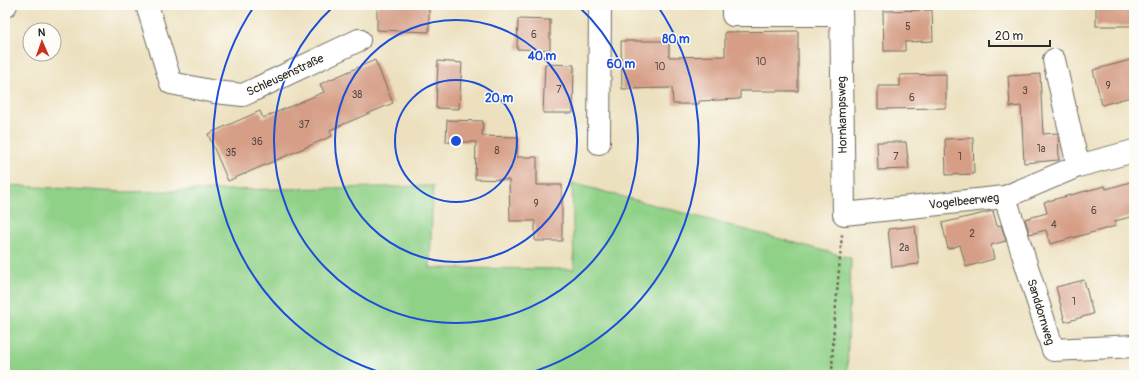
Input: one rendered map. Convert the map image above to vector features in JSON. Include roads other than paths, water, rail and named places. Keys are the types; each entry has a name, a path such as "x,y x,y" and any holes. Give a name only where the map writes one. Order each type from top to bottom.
{"street":[{"name":"Schleusenstraße","path":"147,5 171,83 215,92 243,96 359,40"},
{"path":"600,5 600,143"},
{"name":"Hornkampsweg","path":"733,5 733,15 841,10 844,214"},
{"path":"1054,60 1078,166"},
{"name":"Vogelbeerweg","path":"844,214 1005,197 1078,166 1134,151"},
{"name":"Sanddornweg","path":"1005,197 1053,350 1134,346"}]}
